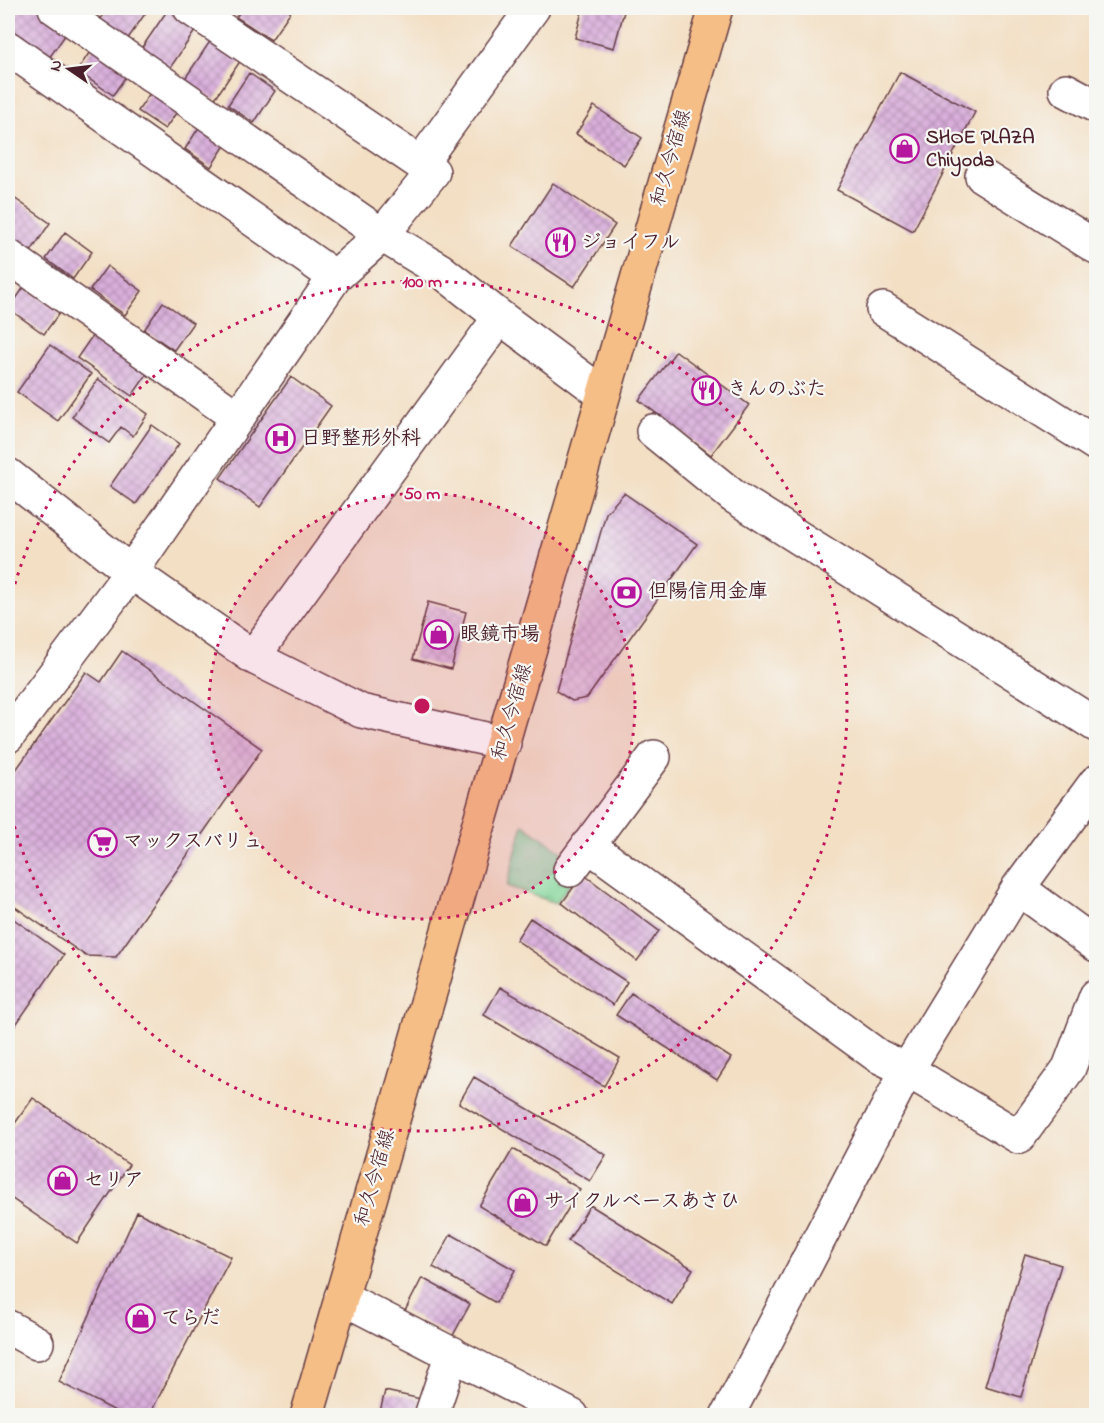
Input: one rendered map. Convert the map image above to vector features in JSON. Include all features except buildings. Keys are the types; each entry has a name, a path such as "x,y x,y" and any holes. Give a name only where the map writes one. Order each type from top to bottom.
{"main road":[{"name":"和久今宿線","path":"307,1416 716,8"}],"street":[{"path":"55,8 382,234 440,270 603,394"},
{"path":"8,736 131,572 335,277 382,234 433,172 190,8"},
{"path":"420,164 533,8"},
{"path":"8,48 335,277"},
{"path":"1066,90 1096,106"},
{"path":"982,176 1096,247"},
{"path":"8,256 237,417"},
{"path":"883,309 1096,444"},
{"path":"253,657 500,317"},
{"path":"653,431 733,496 1096,725"},
{"path":"8,475 131,572 253,657 361,711 504,743"},
{"path":"654,757 579,858 878,1056 907,1070 1019,1137 1070,1068 1096,996"},
{"path":"727,1416 907,1070 1018,888 1095,785"},
{"path":"1018,888 1096,945"},
{"path":"341,1297 572,1416"},
{"path":"8,1327 37,1343"},
{"path":"431,1416 452,1353"}],"green space":[{"path":"523,824 565,854 572,881 556,903 507,886"}],"place":[{"name":"SHOE PLAZA Chiyoda","path":"905,149"},
{"name":"ジョイフル","path":"560,243"},
{"name":"きんのぶた","path":"706,390"},
{"name":"日野整形外科","path":"280,439"},
{"name":"但陽信用金庫","path":"627,592"},
{"name":"眼鏡市場","path":"439,635"},
{"name":"マックスバリュ","path":"102,842"},
{"name":"セリア","path":"63,1181"},
{"name":"サイクルベースあさひ","path":"523,1202"},
{"name":"てらだ","path":"140,1319"}]}
